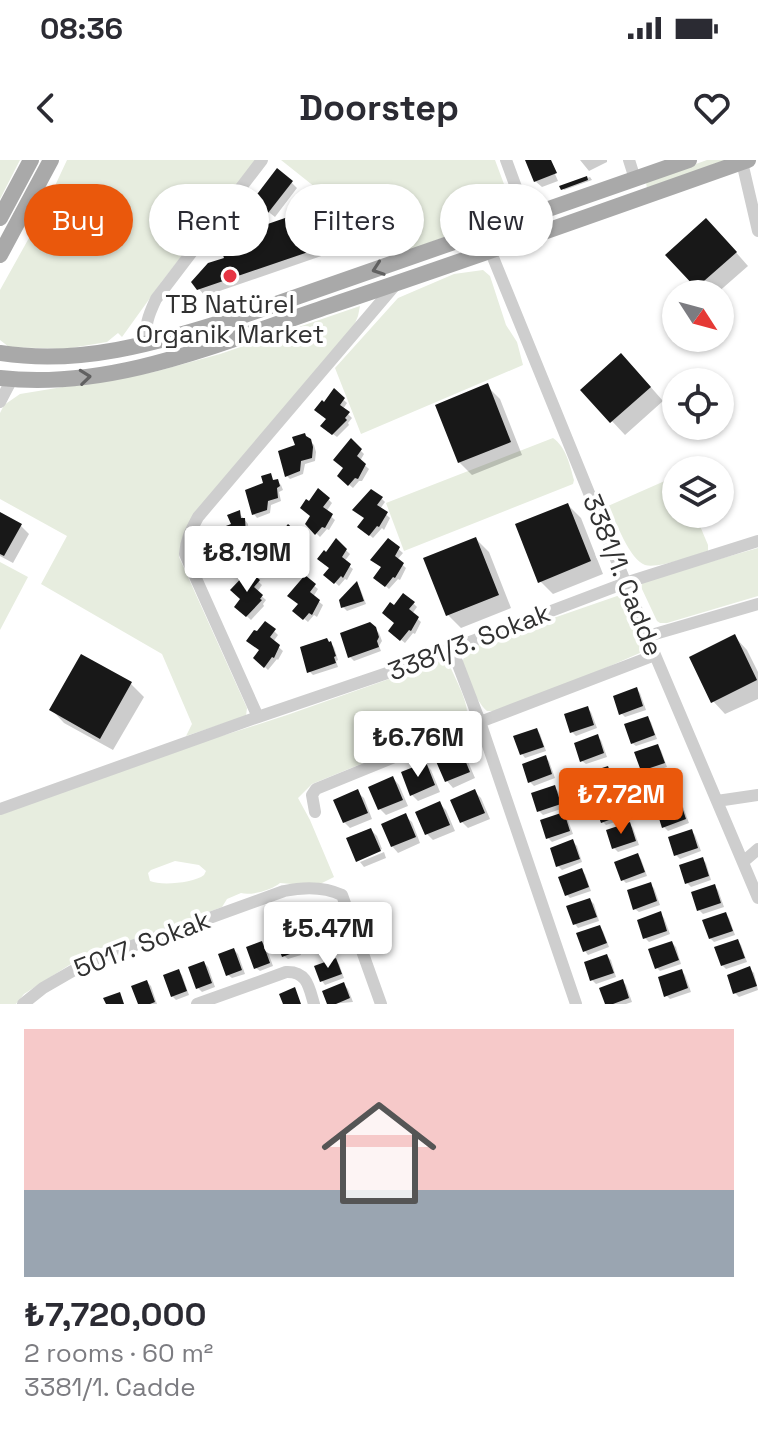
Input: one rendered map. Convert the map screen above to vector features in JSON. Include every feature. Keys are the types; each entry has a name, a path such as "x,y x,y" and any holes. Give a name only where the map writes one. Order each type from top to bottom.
{"main road":[{"path":"0,218 31,160"},
{"path":"0,255 51,160"},
{"path":"553,208 689,160"},
{"path":"553,228 745,161"},
{"path":"635,179 640,198"},
{"path":"0,353 27,358 61,358 112,352 236,318 440,247"},
{"path":"5,380 100,375 151,365 473,256"}],"street":[{"path":"149,343 146,323 156,299 262,160"},
{"path":"506,160 515,184"},
{"path":"629,160 635,179"},
{"path":"745,161 758,231"},
{"name":"3381/1. Cadde","path":"492,256 625,583 758,898"},
{"path":"258,717 185,554 186,543 198,517 396,284"},
{"path":"0,402 5,380"},
{"name":"3381/3. Sokak","path":"0,809 452,649 625,583 758,541"},
{"path":"648,636 758,604"},
{"path":"452,649 576,1004"},
{"path":"315,812 312,795 316,789 655,655"},
{"path":"717,801 758,795"},
{"path":"743,862 758,849"},
{"name":"5017. Sokak","path":"23,1004 43,988 98,958 284,891 312,888 342,895 381,1004"},
{"path":"197,1004 286,972 295,972 304,978 314,1004"}],"shaded area":[{"path":"0,160 20,160 0,199"},
{"path":"67,160 257,160 238,184 149,184 149,256 182,256 122,337 118,333 107,342 65,349 9,347 0,340 0,290 24,247 24,256 133,256 133,184 56,184"},
{"path":"281,160 495,160 504,184 440,184 440,239 424,245 424,184 311,184"},
{"path":"707,160 725,160 647,189 646,182"},
{"path":"483,270 490,276 523,365 361,434 335,368 398,298 454,274"},
{"path":"360,306 353,328 195,514 184,534 179,557 247,708 246,716 186,736 192,724 162,654 41,584 67,536 0,499 0,413 4,405 20,394 154,372 220,354"},
{"path":"553,438 567,457 573,484 404,551 386,503"},
{"path":"662,482 662,528 701,528 708,551 667,563 645,565 628,548 608,506"},
{"path":"758,548 758,596 667,623 657,621 641,587 643,581"},
{"path":"0,562 28,577 0,630"},
{"path":"620,595 645,645 642,652 494,711 484,708 464,670 463,660 470,647"},
{"path":"443,660 449,664 467,708 466,721 312,784 298,798 334,877 316,886 280,883 261,892 241,893 227,899 222,907 111,948 96,948 24,994 16,1004 0,1004 0,814 188,744 287,715","holes":["175,861 199,865 206,871 204,875 185,882 155,883 150,881 148,873"]}],"building":[{"path":"525,160 551,160 557,173 534,182"},
{"path":"277,168 293,181 285,184 285,191 269,212 269,184 265,184"},
{"path":"587,176 588,180 561,190 559,186"},
{"path":"285,218 285,256 297,256 197,290 191,282 208,263 223,256 269,256 269,224"},
{"path":"706,218 737,252 705,280 688,280 665,255"},
{"path":"621,353 651,387 610,423 580,390"},
{"path":"488,383 511,442 458,463 435,405"},
{"path":"334,388 345,398 340,405 350,412 345,418 347,420 332,435 320,426 326,419 314,410"},
{"path":"305,433 311,439 312,458 301,461 300,471 285,477 278,451 295,445 292,437"},
{"path":"351,438 362,449 357,456 366,464 358,479 355,478 348,486 337,476 343,468 333,460"},
{"path":"271,473 280,486 277,488 278,498 268,501 267,510 252,515 245,490 263,483 261,476"},
{"path":"318,488 330,498 323,507 333,514 325,528 322,527 315,535 305,524 310,516 300,508"},
{"path":"371,489 383,497 377,505 388,512 369,536 357,527 364,518 352,510"},
{"path":"568,503 591,561 538,583 515,524"},
{"path":"240,510 241,518 245,518 246,536 236,539 237,550 221,556 219,548 213,550 208,533 231,524 227,515"},
{"path":"0,512 22,524 4,556 0,554"},
{"path":"288,524 299,534 292,544 302,551 298,555 301,556 285,571 274,562 280,553 269,544"},
{"path":"476,537 499,595 446,616 423,558"},
{"path":"336,538 347,549 342,557 351,564 343,578 341,576 334,584 323,575 329,568 317,559"},
{"path":"388,538 400,547 395,556 404,563 385,587 373,578 381,567 370,560"},
{"path":"249,570 260,580 254,587 263,595 246,617 234,607 240,599 230,590"},
{"path":"305,575 316,584 310,592 320,600 312,615 309,613 303,620 292,611 298,604 287,596"},
{"path":"357,581 364,601 341,608 339,600"},
{"path":"403,593 415,602 409,609 419,617 411,631 400,641 388,631 394,623 382,613 390,602 394,605"},
{"path":"265,621 276,629 270,637 280,645 274,658 264,668 253,658 259,650 246,641"},
{"path":"370,622 376,627 379,647 348,658 340,633"},
{"path":"735,634 757,680 711,703 689,657"},
{"path":"327,638 331,641 336,663 307,673 300,647"},
{"path":"81,654 132,682 100,739 49,710"},
{"path":"637,687 643,706 619,715 613,696"},
{"path":"588,706 594,725 570,733 564,714"},
{"path":"648,716 655,735 631,744 624,724"},
{"path":"537,728 544,747 520,755 513,736"},
{"path":"598,734 604,753 580,762 574,743"},
{"path":"658,744 665,763 641,771 634,752"},
{"path":"460,748 470,772 445,782 435,759"},
{"path":"546,755 552,774 528,783 522,764"},
{"path":"426,762 435,785 410,796 401,772"},
{"path":"608,766 615,785 591,793 584,774"},
{"path":"670,772 676,791 652,800 646,780"},
{"path":"393,776 403,800 378,810 368,787"},
{"path":"555,785 561,804 537,812 531,793"},
{"path":"358,789 368,813 343,823 333,800"},
{"path":"475,789 485,813 460,823 450,800"},
{"path":"618,795 625,814 601,823 594,803"},
{"path":"440,801 450,825 425,835 415,812"},
{"path":"680,801 686,819 662,828 656,809"},
{"path":"564,812 570,831 546,839 540,820"},
{"path":"406,813 416,837 391,847 381,824"},
{"path":"630,822 636,841 612,849 606,830"},
{"path":"371,828 381,851 356,862 346,838"},
{"path":"692,829 698,848 674,856 668,837"},
{"path":"573,839 580,859 556,867 550,848"},
{"path":"638,853 645,872 621,881 614,862"},
{"path":"703,857 709,876 685,884 679,865"},
{"path":"582,868 589,887 565,896 558,877"},
{"path":"651,882 657,901 633,910 627,890"},
{"path":"715,884 721,903 697,911 691,892"},
{"path":"590,898 597,917 573,925 566,906"},
{"path":"661,911 667,931 643,939 637,920"},
{"path":"726,912 733,931 709,939 702,920"},
{"path":"319,919 327,941 311,947 303,925"},
{"path":"600,925 607,943 583,952 576,933"},
{"path":"291,929 298,951 282,957 274,935"},
{"path":"738,939 745,958 721,966 714,947"},
{"path":"262,941 270,963 254,969 246,947"},
{"path":"672,941 679,960 655,969 648,949"},
{"path":"234,948 242,970 226,976 218,954"},
{"path":"607,954 614,973 590,981 584,962"},
{"path":"336,958 342,974 320,982 314,966"},
{"path":"204,961 212,983 196,989 188,967"},
{"path":"750,966 757,986 733,994 727,975"},
{"path":"179,969 187,991 171,997 163,975"},
{"path":"682,969 688,988 664,997 658,977"},
{"path":"623,979 629,998 605,1004 599,988"},
{"path":"147,980 155,1002 138,1004 131,986"},
{"path":"344,982 350,998 327,1004 322,991"},
{"path":"295,987 301,1004 283,1004 279,994"},
{"path":"120,992 124,1004 106,1004 103,998"}],"place":[{"name":"TB Natürel Organik Market","path":"230,276"}]}
